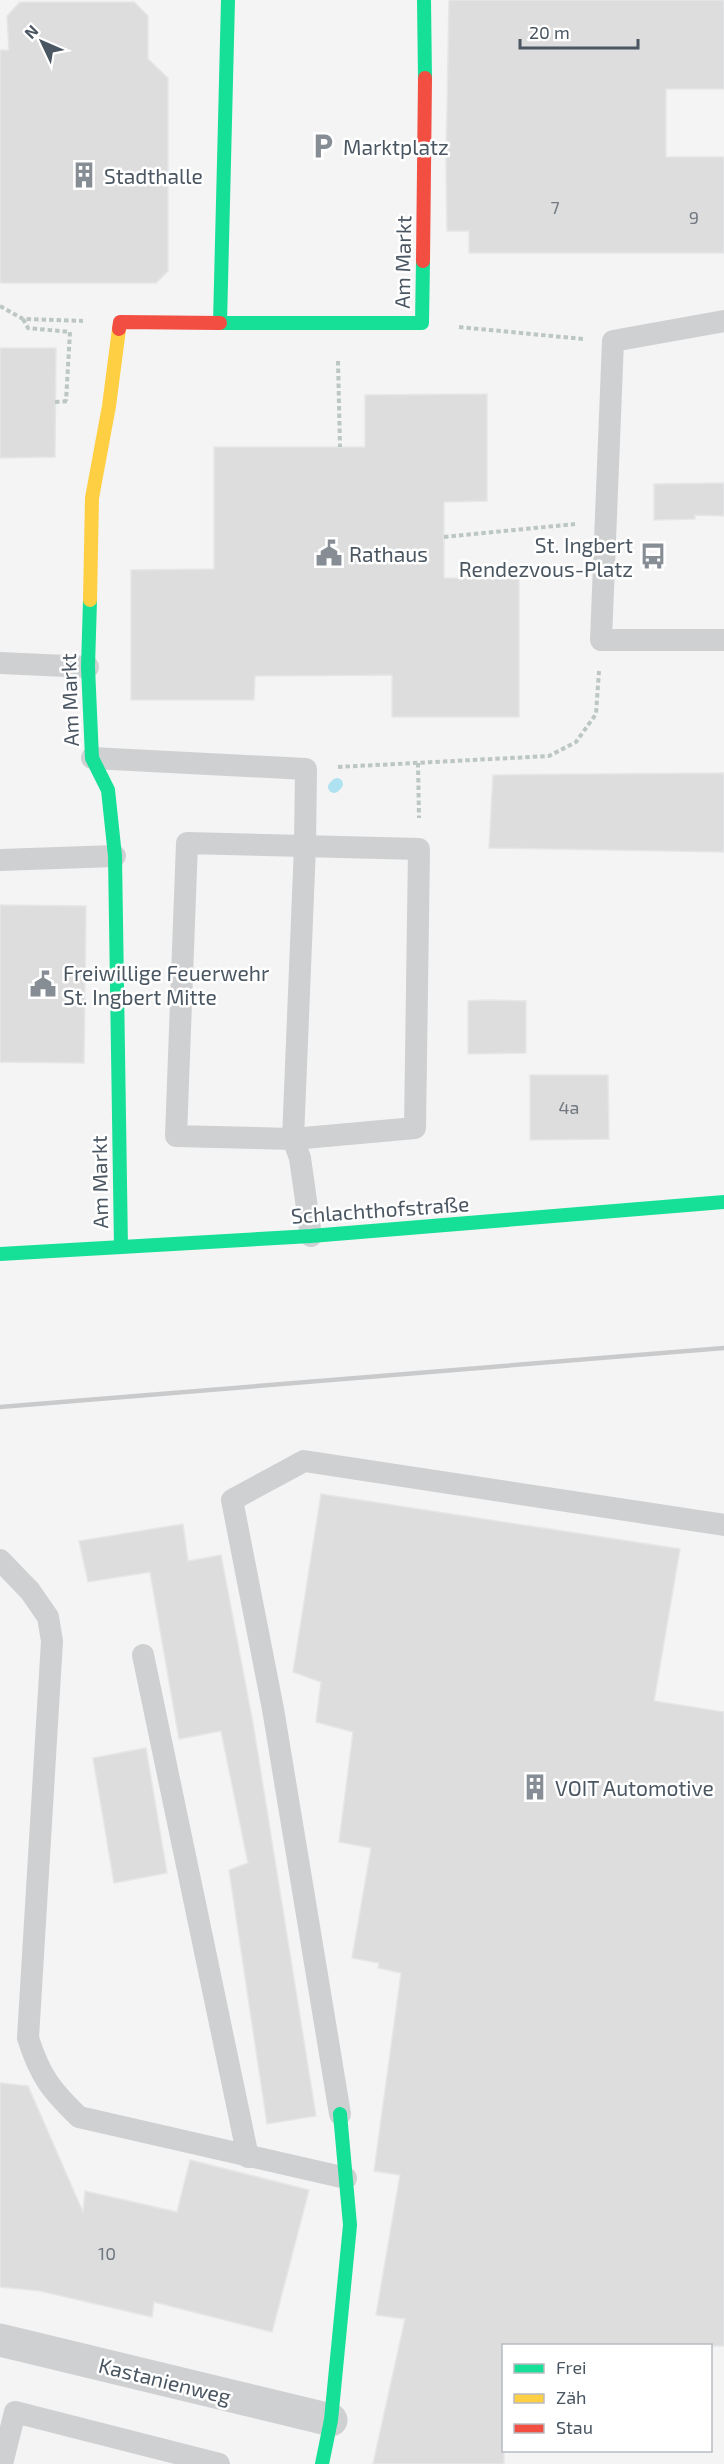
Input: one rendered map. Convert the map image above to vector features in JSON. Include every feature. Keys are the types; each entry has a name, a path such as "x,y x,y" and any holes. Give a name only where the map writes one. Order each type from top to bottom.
{"street":[{"path":"220,323 228,0"},
{"name":"Am Markt","path":"121,1246 115,856 108,790 93,758 88,667 92,498 109,406 120,322 422,323 426,118 424,0"},
{"name":"Schlachthofstraße","path":"0,1254 311,1236 724,1202"},
{"name":"Schlachthofstraße","path":"0,1247 39,1252"},
{"path":"321,2464 331,2420 350,2225 340,2114"},
{"name":"Kastanienweg","path":"0,2340 331,2420"}],"lane":[{"path":"724,321 613,341 601,640 724,640"},
{"path":"0,663 88,667"},
{"path":"93,758 306,769 293,1139 300,1158 311,1236"},
{"path":"187,843 419,849 415,1128 293,1139 176,1136 187,843"},
{"path":"0,860 115,856"},
{"path":"340,2114 273,1709 232,1500 304,1461 724,1525"},
{"path":"0,1560 30,1591 48,1617 52,1641 28,2038 37,2066 55,2094 80,2117 346,2178"},
{"path":"143,1655 248,2157"},
{"path":"2,2464 15,2412 219,2464"}],"path":[{"path":"0,306 23,319 120,322"},
{"path":"23,319 28,328 70,332 66,401 55,402"},
{"path":"338,323 340,447"},
{"path":"422,323 613,341"},
{"path":"444,537 605,521"},
{"path":"306,769 549,756 576,742 596,714 601,640"},
{"path":"418,763 419,849"}],"building":[{"path":"449,0 724,0 724,89 666,89 666,157 724,157 724,253 469,253 469,231 447,231"},
{"name":"Stadthalle","path":"20,2 134,2 148,16 148,59 168,78 168,271 156,283 0,283 0,50 9,50 7,16"},
{"path":"0,348 56,348 55,457 0,458"},
{"name":"Rathaus","path":"487,394 487,501 444,502 444,578 519,578 519,717 392,717 392,675 255,676 254,700 131,700 131,570 214,569 214,447 365,447 365,395"},
{"path":"724,483 724,516 695,515 695,519 654,520 654,484"},
{"path":"724,773 724,852 489,848 493,775"},
{"name":"Freiwillige Feuerwehr St. Ingbert Mitte","path":"0,905 86,906 84,1063 0,1062"},
{"path":"468,1001 526,1001 526,1053 468,1054"},
{"path":"530,1075 608,1075 609,1139 530,1140"},
{"path":"321,1494 680,1549 654,1701 724,1712 724,2346 712,2346 712,2344 502,2344 504,2464 373,2464 405,2319 376,2315 400,2175 374,2171 401,1973 378,1968 379,1963 352,1958 371,1848 339,1842 353,1732 316,1722 321,1682 293,1672"},
{"path":"183,1524 188,1561 221,1555 253,1723 316,2116 267,2124 229,1870 248,1863 221,1731 179,1739 150,1572 88,1582 79,1541"},
{"path":"146,1748 167,1873 114,1883 93,1758"},
{"path":"0,2083 28,2086 83,2212 85,2191 177,2212 190,2160 309,2190 272,2332 154,2302 152,2317 40,2291 0,2287"}],"waterway":[{"path":"334,787 337,784"}],"railway":[{"path":"0,1407 724,1348"}],"traffic: fast":[{"path":"228,0 220,323 422,323 423,261"},
{"path":"424,0 425,78"},
{"path":"90,600 88,667 92,758 108,790 115,856 121,1247"},
{"path":"0,1254 311,1236 724,1202"},
{"path":"322,2464 331,2420 350,2225 340,2114"}],"traffic: slow":[{"path":"90,600 92,498 109,406 119,329"}],"traffic: jam":[{"path":"423,261 425,78"},
{"path":"119,329 120,322 220,323"}],"place":[{"name":"Marktplatz","path":"323,146"},
{"name":"Stadthalle","path":"84,175"},
{"name":"Rathaus","path":"329,553"},
{"name":"St. Ingbert Rendezvous-Platz","path":"653,556"},
{"name":"Freiwillige Feuerwehr St. Ingbert Mitte","path":"43,984"},
{"name":"VOIT Automotive","path":"535,1787"}]}
